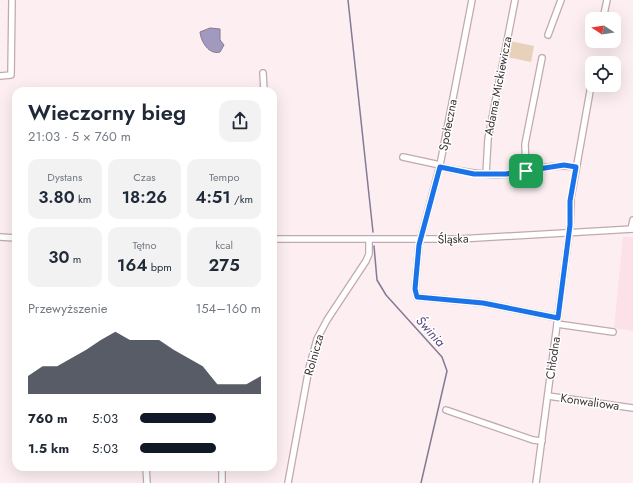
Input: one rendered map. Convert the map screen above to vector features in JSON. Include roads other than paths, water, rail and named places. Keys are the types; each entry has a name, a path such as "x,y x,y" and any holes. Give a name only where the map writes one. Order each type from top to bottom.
{"street":[{"path":"0,76 11,75 12,0"},
{"name":"Społeczna","path":"472,0 440,166 420,240 415,289 417,297 483,303 558,318"},
{"name":"Adama Mickiewicza","path":"486,174 488,139 515,0"},
{"path":"548,35 561,0"},
{"path":"604,12 607,0"},
{"path":"526,171 525,144 542,58"},
{"path":"264,73 264,87"},
{"name":"Chłodna","path":"536,483 569,233 570,201 590,92"},
{"path":"403,157 474,174 506,174 564,165 576,167"},
{"path":"632,229 633,220"},
{"name":"Śląska","path":"277,239 420,240 632,229"},
{"path":"0,238 12,238"},
{"name":"Rolnicza","path":"288,483 315,345 323,326 366,261 369,254 369,240"},
{"path":"557,324 613,332"},
{"name":"Konwaliowa","path":"548,396 633,408"},
{"path":"446,410 533,440 542,441"},
{"path":"146,471 147,483"},
{"path":"222,471 222,483"}],"waterway":[{"name":"Świnia","path":"348,0 373,232"},
{"name":"Świnia","path":"374,246 377,280 386,295 442,357 447,371 421,483"}]}
